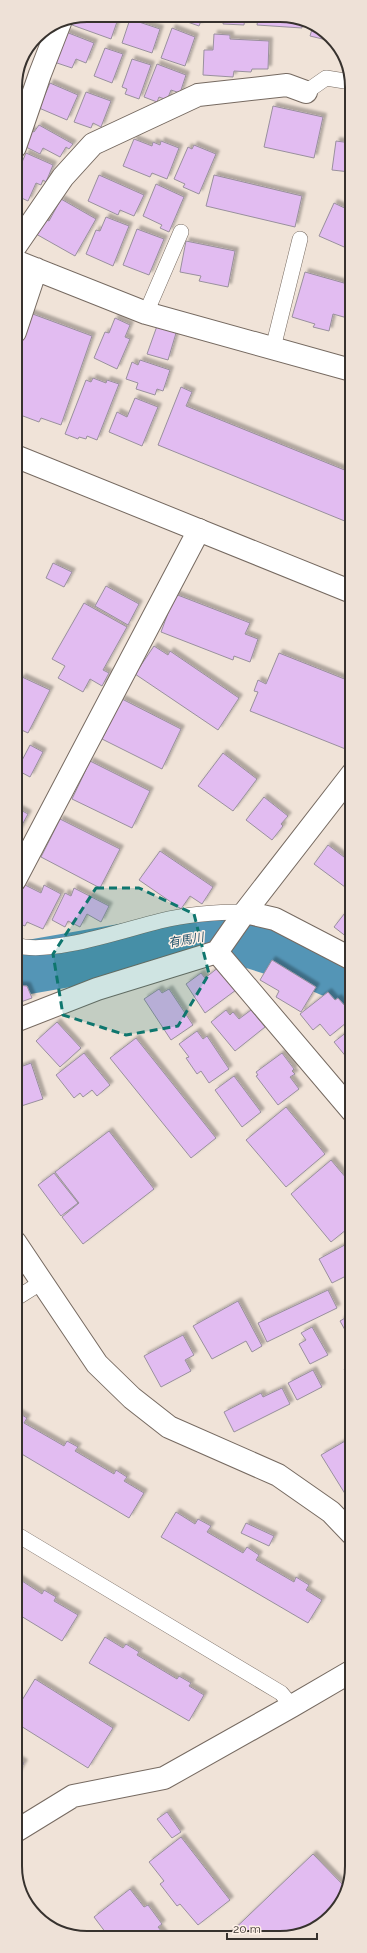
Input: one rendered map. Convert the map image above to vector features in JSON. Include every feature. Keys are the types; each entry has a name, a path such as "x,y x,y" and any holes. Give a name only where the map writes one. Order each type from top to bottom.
{"street":[{"path":"22,127 57,29"},
{"path":"22,237 63,177 93,144 198,95 287,85 306,92"},
{"path":"22,264 146,313 345,368"},
{"path":"22,311 36,269"},
{"path":"22,459 345,589"},
{"path":"22,867 200,530"},
{"path":"22,1018 96,989 219,949 241,918 345,783"},
{"path":"241,918 275,919 345,956"},
{"path":"219,949 345,1102"},
{"path":"22,1252 97,1364 138,1402 169,1427 278,1475 331,1512 345,1527"},
{"path":"22,1827 73,1796 164,1778 345,1675"}],"lane":[{"path":"306,92 326,78 344,81"},
{"path":"146,313 181,232"},
{"path":"273,348 300,239"},
{"path":"22,946 43,947 74,943 179,917 222,912 241,918"},
{"path":"22,1295 42,1282"},
{"path":"22,1538 281,1693 292,1706"}],"highlighted area":[{"path":"96,888 139,888 194,914 209,974 178,1026 126,1035 63,1015 53,954"}],"building":[{"path":"87,22 117,22 111,39 72,25"},
{"path":"129,22 139,22 160,29 152,53 122,43"},
{"path":"188,22 201,22 199,26"},
{"path":"223,22 244,22 244,25 223,24"},
{"path":"257,22 280,22 293,23 302,26 302,28 257,25"},
{"path":"172,28 195,37 185,66 161,58"},
{"path":"312,30 324,39 310,36"},
{"path":"66,32 94,43 86,63 76,59 72,68 54,62"},
{"path":"214,34 230,35 230,39 269,41 268,69 252,69 251,72 234,71 233,77 203,75 204,50 213,50"},
{"path":"105,48 123,54 112,83 94,76"},
{"path":"132,59 151,65 139,99 125,94 127,89 122,87"},
{"path":"157,64 186,75 180,93 171,90 167,100 159,97 157,102 144,97"},
{"path":"50,83 78,95 67,120 39,108"},
{"path":"86,92 111,101 101,127 93,123 91,128 74,122"},
{"path":"273,106 323,117 314,158 264,147"},
{"path":"39,125 73,144 69,149 66,147 60,157 43,148 40,154 22,145 28,129 34,132"},
{"path":"134,139 152,146 153,142 160,145 161,141 179,148 167,179 152,173 150,177 123,166"},
{"path":"336,141 345,142 345,171 332,170"},
{"path":"194,145 216,154 199,194 183,187 185,184 174,179 188,147 192,149"},
{"path":"26,153 53,165 46,182 43,180 41,185 36,183 28,201 22,198 22,162"},
{"path":"99,175 144,195 134,216 120,210 118,215 88,201"},
{"path":"214,175 302,196 295,227 206,206"},
{"path":"156,184 184,197 169,232 160,228 162,225 143,216"},
{"path":"61,199 96,219 75,256 36,234 45,219 49,221"},
{"path":"334,203 345,208 345,247 319,236"},
{"path":"106,217 129,226 113,266 86,254 96,230 100,231"},
{"path":"137,229 164,239 149,275 123,265"},
{"path":"186,241 235,251 228,287 199,281 201,276 180,272"},
{"path":"305,272 345,283 345,317 333,314 329,331 313,327 315,324 292,317"},
{"path":"22,277 25,278 22,286"},
{"path":"30,313 92,336 61,425 41,418 39,422 22,416 22,336"},
{"path":"115,318 130,325 125,337 130,339 117,369 94,358 105,332 109,333"},
{"path":"157,326 176,333 168,360 147,354"},
{"path":"140,360 170,370 163,391 157,389 155,395 136,389 138,383 126,379 132,362 138,365"},
{"path":"93,378 106,383 107,380 119,384 97,440 87,436 86,439 79,437 78,439 65,434 86,380 91,382"},
{"path":"181,387 192,392 186,406 345,470 345,521 158,445"},
{"path":"135,398 158,407 142,446 109,432 117,412 127,417"},
{"path":"53,563 72,572 64,587 46,578"},
{"path":"106,586 139,604 128,625 95,606"},
{"path":"175,594 250,623 245,634 258,639 250,662 234,656 233,660 161,632"},
{"path":"84,603 127,627 103,670 109,673 102,686 90,679 83,692 58,678 65,666 52,659"},
{"path":"154,646 168,655 170,651 239,698 218,730 135,674"},
{"path":"279,653 345,679 345,749 250,711 258,692 254,691 258,680 266,684"},
{"path":"22,677 50,690 28,733 22,730"},
{"path":"122,699 181,729 162,769 102,739"},
{"path":"30,745 43,752 30,777 22,773 22,760"},
{"path":"223,753 257,779 233,811 198,786"},
{"path":"90,761 150,791 132,828 72,799"},
{"path":"264,797 288,816 281,824 283,826 272,840 246,820"},
{"path":"22,811 28,814 22,825"},
{"path":"60,819 120,849 100,888 41,857"},
{"path":"328,845 345,858 345,887 314,864"},
{"path":"160,851 213,887 202,904 190,896 181,909 139,880"},
{"path":"25,885 41,893 44,885 61,894 43,929 27,922 25,926 22,925 22,890"},
{"path":"74,888 109,906 101,922 87,914 80,927 68,921 65,927 52,920 65,893 71,896"},
{"path":"345,913 345,936 334,927"},
{"path":"272,960 316,987 301,1012 276,997 279,991 260,980"},
{"path":"219,967 236,990 205,1013 186,984 201,973 205,978"},
{"path":"22,986 27,986 32,998 22,1002"},
{"path":"159,989 162,993 169,989 193,1025 171,1040 144,999"},
{"path":"328,992 335,1000 338,998 345,1006 345,1024 330,1036 320,1024 313,1030 300,1014"},
{"path":"226,1010 230,1015 233,1012 239,1019 251,1010 265,1027 235,1051 211,1022"},
{"path":"57,1022 81,1048 60,1067 36,1041"},
{"path":"197,1031 203,1039 207,1036 229,1069 209,1083 201,1071 197,1074 186,1058 189,1057 179,1044"},
{"path":"345,1033 345,1055 334,1042"},
{"path":"136,1038 216,1138 191,1158 110,1058"},
{"path":"84,1053 110,1085 97,1096 92,1090 83,1097 80,1093 74,1098 56,1075"},
{"path":"282,1053 294,1069 292,1071 295,1074 290,1077 299,1089 278,1105 256,1076 258,1075 256,1072"},
{"path":"31,1063 43,1099 22,1106 22,1066"},
{"path":"234,1076 261,1112 242,1127 215,1090"},
{"path":"286,1107 325,1154 286,1187 246,1140"},
{"path":"109,1131 154,1189 83,1244 62,1217 79,1203 55,1172"},
{"path":"331,1160 345,1177 345,1231 331,1242 291,1194"},
{"path":"54,1173 78,1203 61,1216 38,1185"},
{"path":"345,1245 345,1276 332,1283 319,1259"},
{"path":"328,1290 337,1308 267,1342 258,1323"},
{"path":"238,1301 262,1346 252,1352 246,1341 212,1359 193,1326"},
{"path":"345,1318 345,1330 340,1321"},
{"path":"312,1327 328,1355 310,1364 299,1344 306,1340 301,1333"},
{"path":"183,1335 194,1355 185,1360 191,1371 161,1387 144,1356"},
{"path":"313,1370 322,1387 297,1400 288,1383"},
{"path":"282,1388 290,1404 234,1432 224,1412 261,1393 263,1397"},
{"path":"22,1415 27,1418 24,1423 64,1446 67,1441 78,1447 75,1451 114,1474 116,1470 127,1477 124,1481 144,1493 129,1518 22,1454"},
{"path":"345,1441 345,1494 321,1455"},
{"path":"176,1512 195,1524 198,1519 211,1526 207,1532 243,1553 247,1547 259,1555 256,1560 294,1582 296,1577 309,1585 306,1590 322,1600 308,1623 161,1537"},
{"path":"246,1523 274,1536 269,1546 241,1533"},
{"path":"22,1581 42,1594 44,1590 56,1597 54,1601 78,1615 62,1641 22,1617"},
{"path":"105,1637 123,1648 126,1644 139,1652 137,1655 177,1679 179,1676 191,1683 189,1686 204,1695 189,1721 89,1663"},
{"path":"35,1679 113,1728 88,1768 22,1727 22,1700"},
{"path":"167,1812 181,1832 172,1838 157,1819"},
{"path":"181,1837 230,1900 198,1925 180,1904 177,1906 160,1884 164,1881 149,1862"},
{"path":"313,1854 343,1885 336,1899 329,1909 320,1918 309,1924 297,1929 280,1931 232,1931"},
{"path":"130,1889 144,1907 148,1905 162,1924 158,1927 161,1931 104,1931 94,1917"}],"waterway":[{"name":"有馬川","path":"22,968 212,935 244,939 304,958 345,976"}]}
